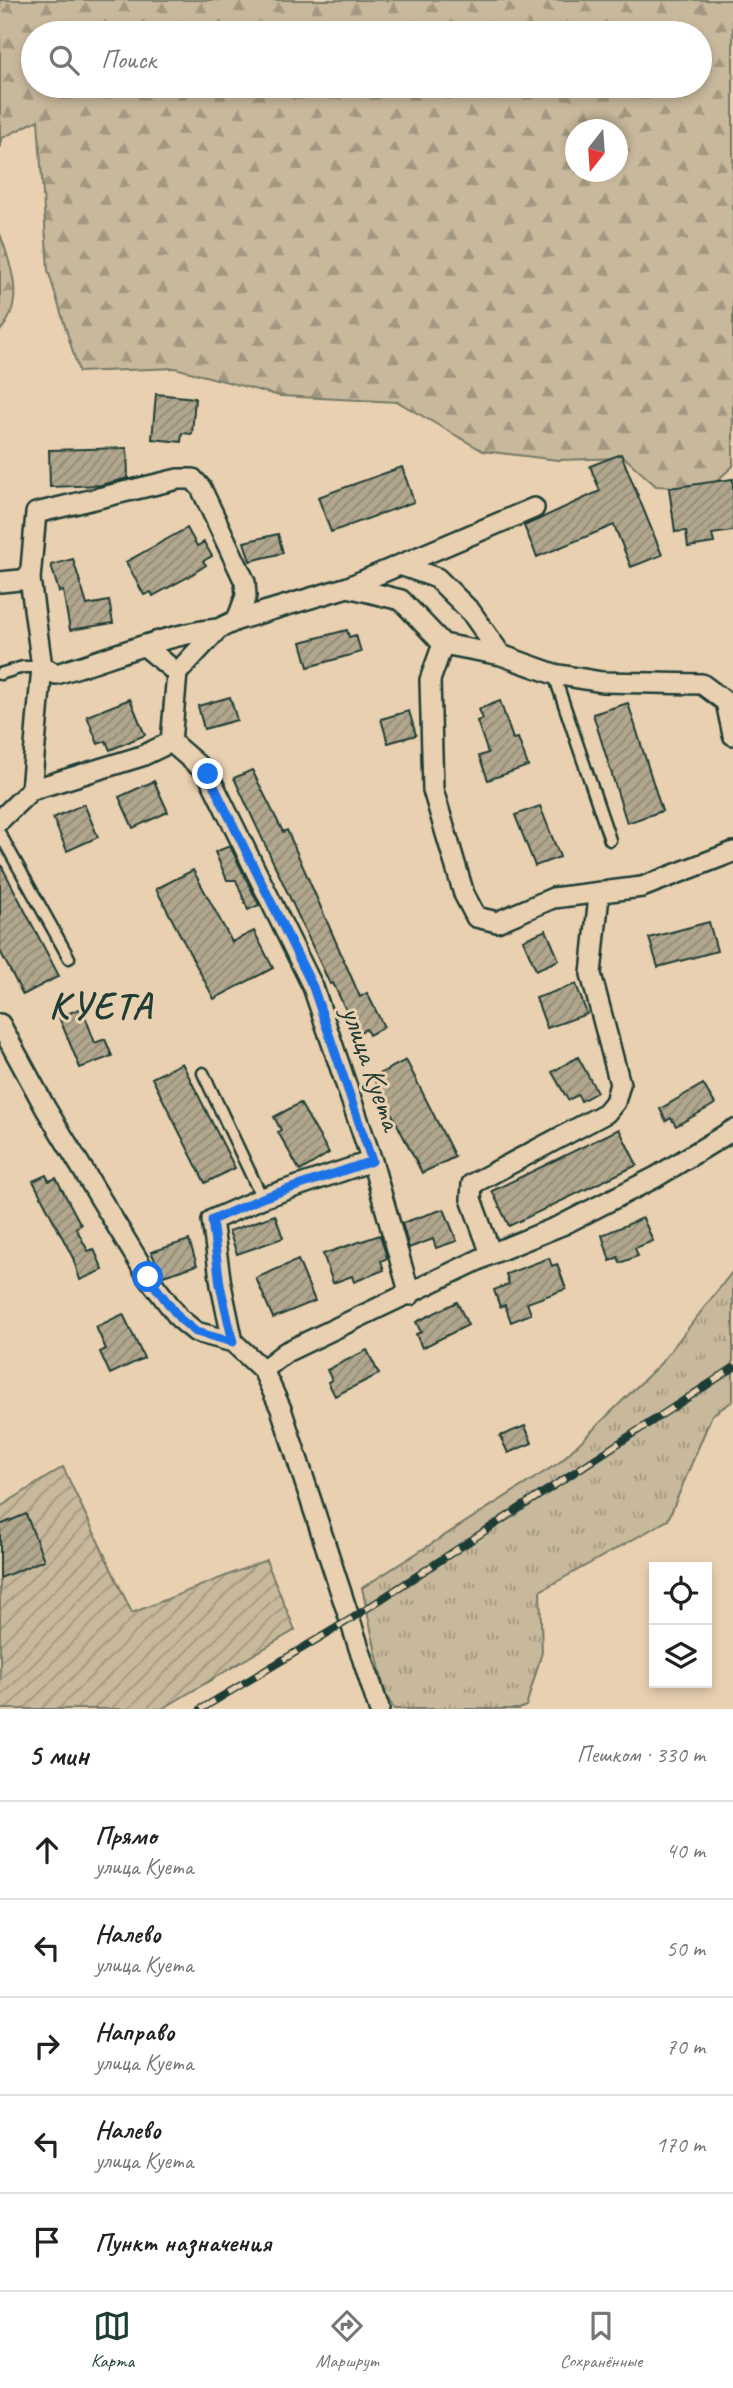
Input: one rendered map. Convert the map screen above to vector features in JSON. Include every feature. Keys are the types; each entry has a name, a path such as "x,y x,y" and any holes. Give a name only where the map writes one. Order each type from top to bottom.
{"street":[{"path":"31,790 42,667 30,579 36,513 178,479 192,479 201,488 245,582 246,596 237,620"},
{"path":"42,667 56,674 146,648 175,635 218,629 237,620 348,587 534,508"},
{"path":"400,565 437,578 471,612 501,655"},
{"path":"0,582 30,579"},
{"path":"348,587 401,600 443,644 501,655 554,674 602,682 702,684 726,702 733,735"},
{"path":"0,820 31,790 142,756 171,742 177,673 218,629"},
{"path":"443,644 430,680 433,790 464,894 476,917 497,922 553,898 599,895 642,887 733,852"},
{"path":"146,648 177,673"},
{"name":"улица Куета","path":"171,742 208,774 313,987 372,1161 262,1198 212,1220 220,1285 233,1342"},
{"path":"491,1254 471,1199 472,1184 606,1113 615,1102 620,1084 591,974 599,895"},
{"path":"0,1024 46,1109 148,1277 180,1319 196,1332 233,1342 262,1370 281,1409 379,1709"},
{"path":"262,1370 286,1352 491,1254 562,1225 656,1177 733,1130"},
{"path":"372,1161 410,1295"}],"lane":[{"path":"0,674 23,667 42,667"},
{"path":"554,674 610,840"},
{"path":"0,834 69,958"},
{"path":"203,1073 262,1198"}],"green space":[{"path":"0,0 733,0 733,466 708,489 656,486 625,458 558,460 483,451 398,402 280,396 175,368 79,372 48,270 38,120 2,138 0,148"},
{"path":"0,234 12,271 14,296 13,308 0,331"},
{"path":"733,1271 733,1401 712,1415 668,1520 540,1591 542,1652 526,1706 519,1709 394,1709 385,1694 362,1588 560,1462 660,1364"},
{"path":"63,1467 132,1613 266,1560 295,1630 162,1709 0,1709 0,1507"}],"building":[{"path":"156,394 195,398 192,434 182,433 181,442 152,439"},
{"path":"127,448 128,478 101,485 50,487 49,450"},
{"path":"621,454 662,555 631,567 614,525 537,557 524,526 600,491 590,466"},
{"path":"402,467 414,502 331,532 318,497"},
{"path":"733,479 733,531 712,534 714,543 688,547 686,531 675,532 669,488"},
{"path":"187,528 197,546 204,542 212,556 203,561 206,565 188,577 153,596 151,592 144,595 126,562"},
{"path":"278,534 283,553 250,561 244,542"},
{"path":"73,559 87,605 109,601 113,623 70,630 63,591 59,592 51,565"},
{"path":"347,630 349,637 356,635 361,652 308,667 301,642"},
{"path":"230,697 237,720 204,729 198,706"},
{"path":"130,699 145,735 110,750 106,741 98,744 87,716"},
{"path":"500,701 513,739 518,738 528,766 488,780 479,756 488,753 477,721 483,719 479,709"},
{"path":"628,703 662,811 627,823 593,714"},
{"path":"409,711 416,735 388,743 381,719"},
{"path":"252,770 283,832 287,830 360,997 367,993 384,1027 369,1035 366,1029 357,1033 333,983 330,984 234,778"},
{"path":"154,781 168,812 133,828 119,797"},
{"path":"84,804 98,837 67,851 53,818"},
{"path":"540,806 560,857 535,866 515,815"},
{"path":"230,846 259,905 248,910 236,880 227,880 215,852"},
{"path":"0,863 59,976 23,995 0,951"},
{"path":"193,870 232,942 254,931 273,968 214,999 156,889"},
{"path":"709,922 717,951 658,967 649,938"},
{"path":"546,930 559,960 536,970 523,940"},
{"path":"576,984 587,1014 547,1028 536,998"},
{"path":"82,1008 95,1043 105,1039 112,1056 80,1068 59,1017"},
{"path":"578,1057 597,1092 581,1101 578,1095 568,1100 552,1072"},
{"path":"406,1060 455,1157 422,1173 373,1077"},
{"path":"182,1063 235,1168 205,1183 152,1078"},
{"path":"703,1084 715,1104 676,1126 671,1118 666,1121 660,1109"},
{"path":"300,1103 329,1153 300,1171 278,1132 281,1130 274,1117"},
{"path":"619,1129 637,1165 509,1226 492,1191"},
{"path":"46,1175 49,1181 56,1178 81,1225 76,1228 88,1251 94,1249 103,1270 80,1280 73,1258 33,1181"},
{"path":"444,1209 457,1241 436,1248 433,1239 409,1248 402,1223"},
{"path":"275,1215 283,1238 237,1254 229,1231"},
{"path":"643,1218 653,1241 635,1248 638,1256 620,1263 618,1257 610,1261 602,1235"},
{"path":"380,1235 387,1258 381,1261 384,1270 354,1282 352,1276 333,1283 323,1254"},
{"path":"189,1240 197,1265 163,1276 151,1252"},
{"path":"549,1258 552,1266 557,1264 566,1289 527,1303 531,1314 511,1322 505,1305 500,1307 494,1290 509,1284 506,1274"},
{"path":"298,1260 315,1301 273,1318 256,1278"},
{"path":"457,1302 468,1325 422,1348 416,1334 421,1332 416,1322"},
{"path":"123,1314 144,1358 110,1374 100,1352 106,1349 96,1327"},
{"path":"367,1350 379,1374 335,1396 328,1382 332,1380 327,1370"},
{"path":"525,1426 532,1443 508,1453 500,1436"},
{"path":"26,1514 44,1560 0,1578 0,1525"}],"railway":[{"path":"201,1709 351,1619 733,1368"}],"district":[{"name":"КУЕТА","path":"101,1005"}],"route":[{"path":"148,1277 180,1319 196,1332 233,1342 220,1285 212,1220 262,1198 372,1161 313,987 208,774"}]}
